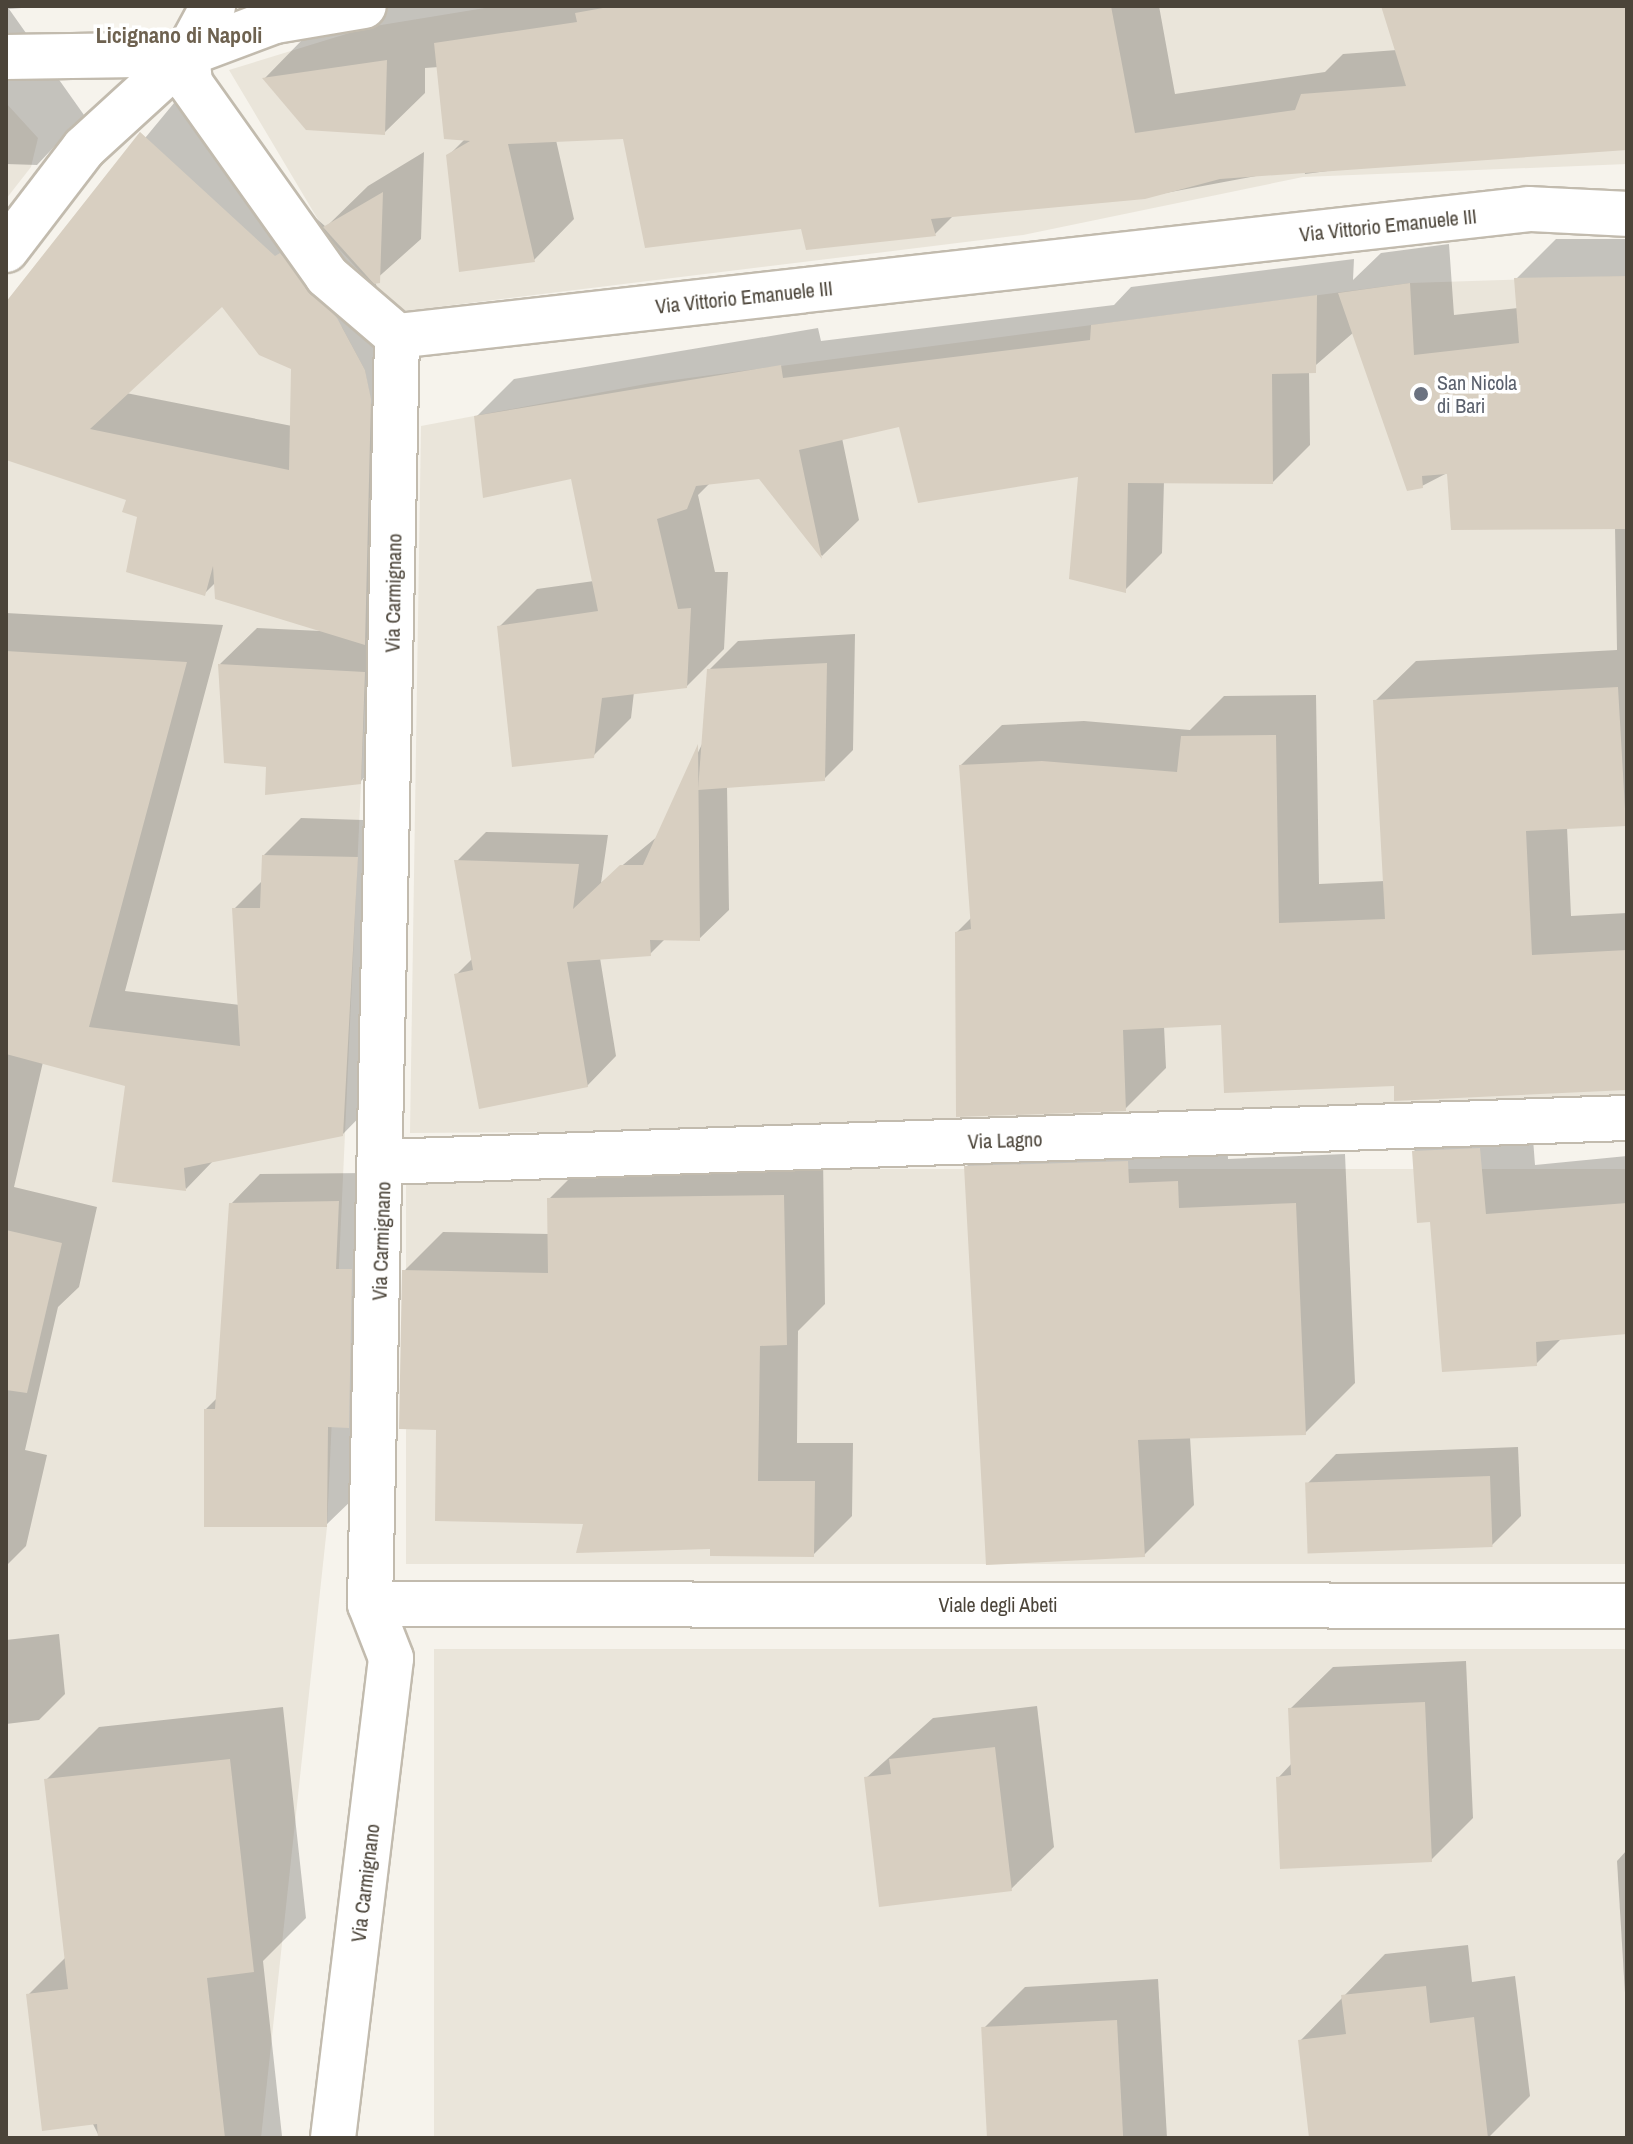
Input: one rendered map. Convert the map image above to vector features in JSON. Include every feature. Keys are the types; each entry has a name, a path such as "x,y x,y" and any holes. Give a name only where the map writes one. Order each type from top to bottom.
{"street":[{"path":"6,250 84,148 187,54 213,6"},
{"path":"6,57 187,54 275,21 364,6"},
{"path":"187,54 190,83 327,276 397,336"},
{"name":"Via Vittorio Emanuele III","path":"397,336 1529,209 1627,214"},
{"name":"Via Carmignano","path":"333,2138 391,1658 370,1604 384,1162 397,336"},
{"name":"Via Lagno","path":"384,1162 1627,1118"},
{"name":"Viale degli Abeti","path":"370,1604 1627,1606"}],"shaded area":[{"path":"497,6 1627,6 1627,164 1303,177 1023,235 397,312 329,238 229,70 369,27"},
{"path":"6,103 38,138 31,167 6,199"},
{"path":"140,132 342,327 365,370 377,434 327,1527 261,2138 6,2138 6,302"},
{"path":"1627,276 1627,1112 1127,1128 410,1133 421,426 651,383 1410,283"},
{"path":"406,1169 1627,1169 1627,1564 406,1564"},
{"path":"434,1649 1627,1649 1627,2138 434,2138"}],"building":[{"path":"614,6 1111,6 1135,133 1295,110 1301,94 1406,86 1381,6 1627,6 1627,150 1220,179 1145,199 931,219 936,236 806,250 801,229 645,248 623,139 508,144 535,262 459,272 446,155 470,141 444,139 434,43 577,22 575,13"},
{"path":"387,60 385,135 306,130 262,78"},
{"path":"140,132 275,256 280,253 337,318 365,370 371,399 365,645 215,599 213,566 205,596 126,572 137,517 122,512 126,500 6,460 6,302","holes":["222,307 259,355 291,369 289,470 90,429"]},
{"path":"383,192 380,283 374,284 323,227"},
{"path":"1627,276 1627,529 1451,530 1447,474 1422,476 1423,488 1407,491 1338,293 1410,283 1414,355 1519,343 1514,278"},
{"path":"1317,295 1316,373 1272,374 1273,484 1128,483 1126,593 1069,579 1078,477 918,503 899,427 799,450 822,559 759,479 696,486 687,509 657,519 678,609 691,608 687,688 602,698 594,758 512,767 497,626 598,611 571,479 483,498 474,416 781,365 783,378 1090,340 1091,325"},
{"path":"6,651 187,662 89,1027 240,1046 232,908 260,908 262,855 358,857 343,1136 184,1168 186,1191 112,1182 125,1086 6,1054"},
{"path":"827,663 825,781 698,790 707,669"},
{"path":"218,664 365,672 361,784 265,795 266,767 224,763"},
{"path":"1618,687 1626,826 1526,831 1532,955 1627,950 1627,1090 1394,1101 1394,1086 1224,1093 1221,1025 1123,1030 1126,1111 956,1117 955,932 971,929 959,765 1042,761 1177,772 1181,736 1276,735 1279,923 1385,919 1373,700"},
{"path":"698,744 700,941 650,940 651,956 567,962 588,1087 479,1109 454,974 473,970 454,860 579,864 573,909 620,865 643,865"},
{"path":"1480,1148 1486,1214 1627,1203 1627,1334 1536,1342 1537,1366 1442,1372 1430,1222 1417,1223 1412,1151"},
{"path":"1128,1161 1129,1183 1178,1181 1179,1208 1296,1203 1306,1435 1138,1440 1145,1557 986,1565 964,1166"},
{"path":"784,1195 787,1345 760,1346 758,1481 815,1481 814,1557 710,1556 710,1549 576,1553 583,1524 435,1521 436,1430 399,1429 402,1270 548,1273 547,1198"},
{"path":"339,1201 336,1269 352,1269 349,1428 328,1427 327,1527 204,1527 204,1409 215,1409 229,1203"},
{"path":"6,1230 62,1243 27,1393 6,1390"},
{"path":"1490,1476 1492,1547 1308,1553 1305,1482"},
{"path":"1425,1702 1432,1862 1280,1869 1276,1777 1291,1775 1288,1708"},
{"path":"995,1747 1012,1891 879,1907 864,1777 891,1774 889,1759"},
{"path":"230,1759 254,1972 207,1978 225,2138 98,2138 97,2124 42,2131 26,1994 68,1989 44,1779"},
{"path":"1426,1986 1430,2023 1474,2017 1488,2138 1309,2138 1298,2040 1346,2034 1341,1995"},
{"path":"1117,2020 1123,2138 987,2138 981,2027"}],"place":[{"name":"San Nicola di Bari","path":"1421,394"}],"district":[{"name":"Licignano di Napoli","path":"179,36"}]}
